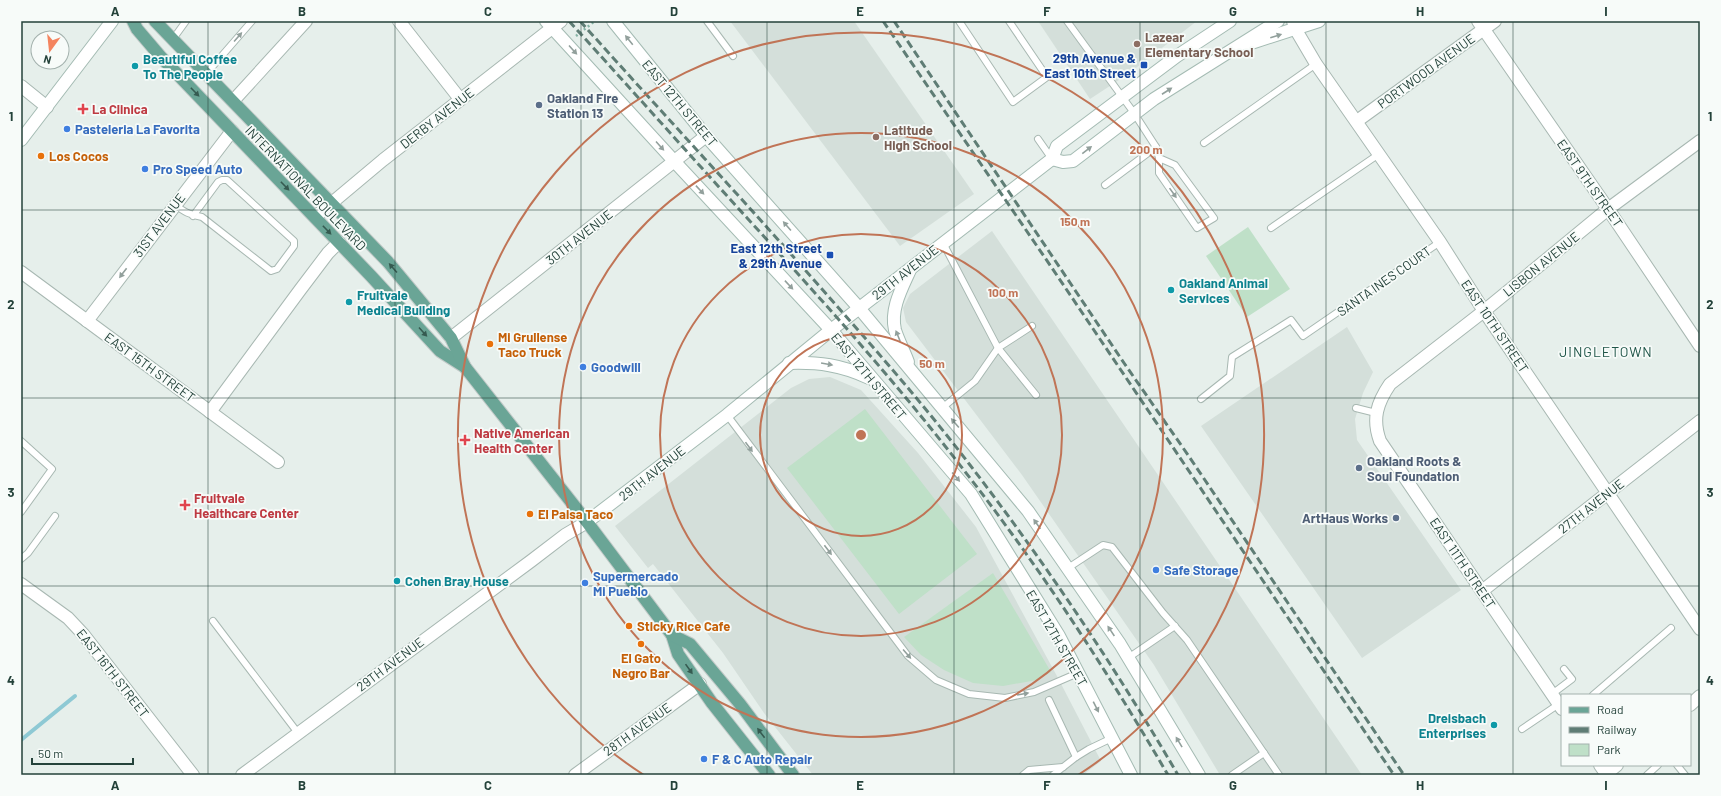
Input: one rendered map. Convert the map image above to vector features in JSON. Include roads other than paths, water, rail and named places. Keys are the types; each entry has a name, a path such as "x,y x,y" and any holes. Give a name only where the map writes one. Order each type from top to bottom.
{"main road":[{"name":"INTERNATIONAL BOULEVARD","path":"133,21 136,29 160,56 339,242 440,350 466,367"},
{"name":"INTERNATIONAL BOULEVARD","path":"155,21 388,262 451,338 466,367 587,522 672,635 678,654 769,775"},
{"name":"INTERNATIONAL BOULEVARD","path":"672,635 690,644 740,704 793,775"}],"street":[{"path":"21,140 112,21"},
{"path":"233,101 306,21"},
{"path":"399,21 460,99"},
{"name":"EAST 12TH STREET","path":"613,21 706,136 859,308 1028,512 1068,568 1128,658 1199,775"},
{"name":"29TH AVENUE","path":"242,775 530,560 565,535 587,522 726,415 859,308 1052,160 1057,146 1177,56 1230,21"},
{"path":"1052,160 1063,162 1073,161 1134,113 1230,50 1278,21"},
{"path":"1230,50 1295,25 1319,21"},
{"name":"PORTWOOD AVENUE","path":"1357,121 1481,26 1495,21"},
{"name":"DERBY AVENUE","path":"315,217 383,160 553,23"},
{"name":"EAST 12TH STREET","path":"553,23 674,161 831,330 971,494 1059,636 1131,775"},
{"name":"EAST 10TH STREET","path":"1295,25 1316,64 1440,242 1484,310 1700,629"},
{"name":"EAST 9TH STREET","path":"1481,26 1608,209 1700,346"},
{"path":"21,86 47,107"},
{"name":"31ST AVENUE","path":"87,321 174,204 232,131"},
{"name":"30TH AVENUE","path":"451,338 706,136"},
{"name":"LISBON AVENUE","path":"1376,412 1381,399 1390,384 1608,209 1700,141"},
{"path":"210,412 328,253 339,242"},
{"path":"911,268 897,301 894,314 895,329 912,372"},
{"name":"EAST 15TH STREET","path":"21,272 278,462"},
{"path":"789,363 827,364 851,369 872,379"},
{"name":"EAST 11TH STREET","path":"1376,412 1376,427 1380,441 1560,707"},
{"name":"27TH AVENUE","path":"1482,591 1700,421"},
{"name":"EAST 16TH STREET","path":"21,584 68,618 80,630 194,775"},
{"name":"28TH AVENUE","path":"575,775 700,684"},
{"path":"1691,704 1700,696"},
{"path":"1604,771 1615,766"}],"lane":[{"path":"173,39 186,21"},
{"path":"206,74 252,21"},
{"path":"707,21 733,56"},
{"path":"959,21 1014,102 1048,77 1009,21"},
{"path":"1066,21 1122,96 1156,147 1159,158 1159,173 1197,228 1214,218 1174,165 1159,158"},
{"path":"1204,143 1316,64"},
{"path":"1038,139 1052,160"},
{"path":"1105,185 1156,147"},
{"path":"1271,228 1379,154"},
{"path":"174,204 193,216 202,217 271,271 276,269 294,246 294,241 227,180 218,182 193,216"},
{"name":"SANTA INES COURT","path":"1201,399 1230,376 1232,357 1291,320 1303,336 1440,242"},
{"path":"943,243 998,348 1036,394"},
{"path":"942,408 975,380 998,348 1032,326"},
{"path":"1356,408 1376,412"},
{"path":"726,415 908,656 936,680 969,694 1005,698 1034,692 1078,673"},
{"path":"21,441 52,469 21,512"},
{"path":"21,559 28,553 55,516"},
{"path":"1068,568 1103,545 1112,547 1187,640 1279,775"},
{"path":"213,621 298,733"},
{"path":"1128,658 1175,626"},
{"path":"1594,694 1671,628"},
{"path":"1552,694 1572,679 1564,669"},
{"path":"1050,700 1076,757"},
{"path":"1522,729 1560,707"},
{"path":"1053,775 1076,757 1112,738"},
{"path":"1232,775 1264,753"},
{"path":"1647,775 1657,766"},
{"path":"1678,766 1685,775"},
{"path":"1022,775 1029,770 1063,767"}],"waterway":[{"path":"21,740 75,696"}],"railway":[{"path":"569,21 831,311 938,437 1045,580 1096,657 1145,735 1168,775"},
{"path":"580,21 888,364 954,444 1053,578 1130,695 1178,775"},
{"path":"883,21 1052,268 1394,775"},
{"path":"894,21 1404,775"}],"place":[{"name":"Lazear Elementary School","path":"1137,44"},
{"name":"29th Avenue & East 10th Street","path":"1144,65"},
{"name":"Beautiful Coffee To The People","path":"135,66"},
{"name":"Oakland Fire Station 13","path":"539,105"},
{"name":"La Clinica","path":"83,109"},
{"name":"Pasteleria La Favorita","path":"67,129"},
{"name":"Latitude High School","path":"876,137"},
{"name":"Los Cocos","path":"41,156"},
{"name":"Pro Speed Auto","path":"145,169"},
{"name":"East 12th Street & 29th Avenue","path":"830,255"},
{"name":"Oakland Animal Services","path":"1171,290"},
{"name":"Fruitvale Medical Building","path":"349,302"},
{"name":"Mi Grullense Taco Truck","path":"490,344"},
{"name":"Goodwill","path":"583,367"},
{"name":"Native American Health Center","path":"465,440"},
{"name":"Oakland Roots & Soul Foundation","path":"1359,468"},
{"name":"Fruitvale Healthcare Center","path":"185,505"},
{"name":"El Paisa Taco","path":"530,514"},
{"name":"ArtHaus Works","path":"1396,518"},
{"name":"Safe Storage","path":"1156,570"},
{"name":"Cohen Bray House","path":"397,581"},
{"name":"Supermercado Mi Pueblo","path":"585,583"},
{"name":"Sticky Rice Cafe","path":"629,626"},
{"name":"El Gato Negro Bar","path":"641,644"},
{"name":"Dreisbach Enterprises","path":"1494,725"},
{"name":"F & C Auto Repair","path":"704,759"}],"district":[{"name":"JINGLETOWN","path":"1606,352"}]}
